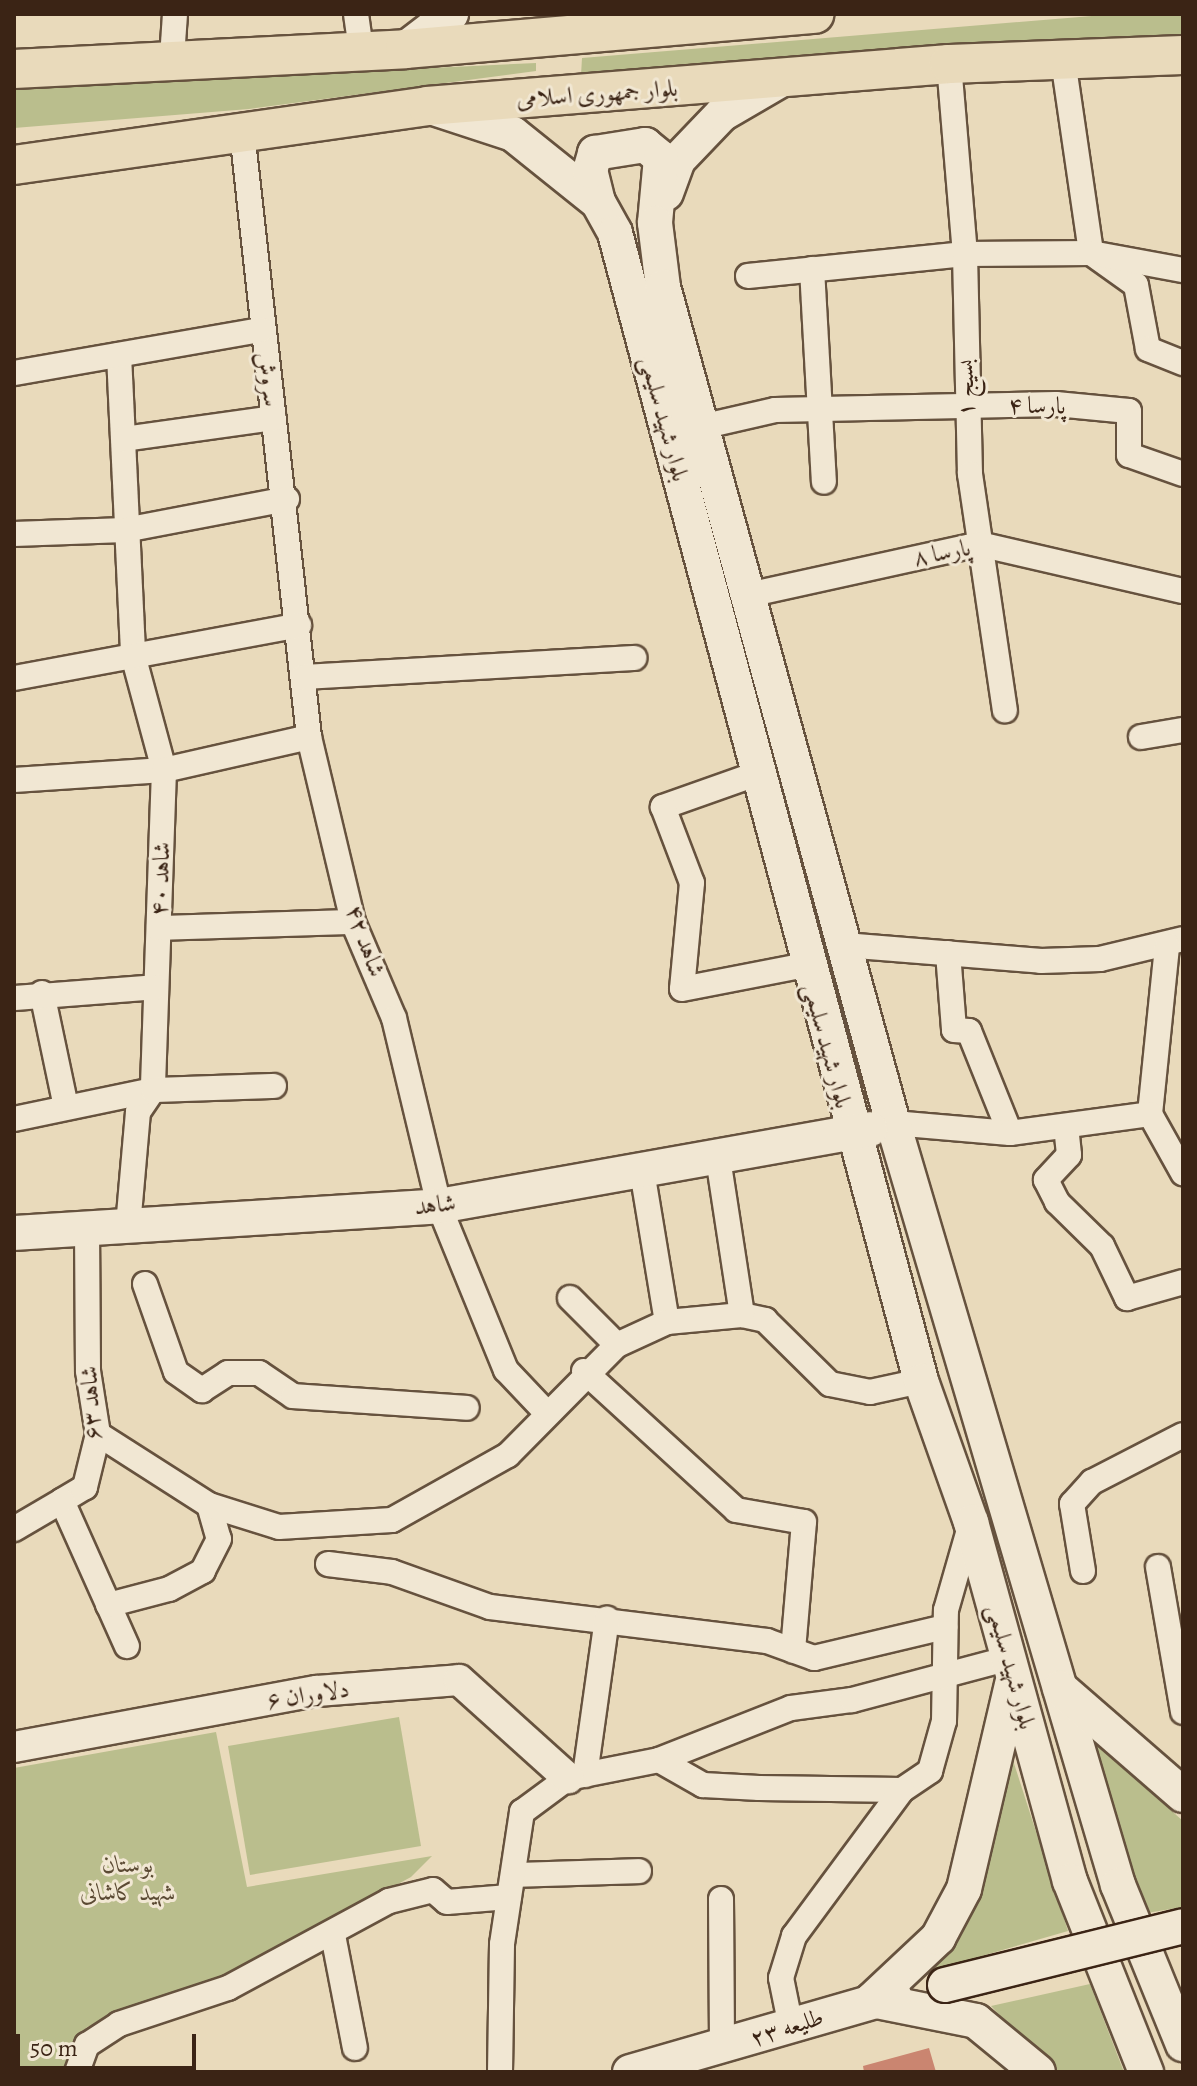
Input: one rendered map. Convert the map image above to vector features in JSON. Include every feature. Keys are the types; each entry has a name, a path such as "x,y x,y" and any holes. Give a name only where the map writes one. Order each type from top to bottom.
{"main road":[{"path":"405,49 451,14"},
{"path":"14,69 172,58 405,49 704,18 815,14"},
{"name":"بلوار جمهوری اسلامی","path":"14,165 427,106 779,81 949,64 1183,55"},
{"path":"655,223 678,160 722,114 779,81"},
{"name":"بلوار شهید سلیمی","path":"427,106 513,134 598,202 615,233 850,1134 921,1381 971,1522 1070,1881 1146,2072"},
{"path":"598,202 590,171 595,153 645,145 661,158 655,223"},
{"name":"بلوار شهید سلیمی","path":"655,223 663,287 893,1123 1118,1885 1183,2044"},
{"name":"شاهد","path":"14,1233 439,1206 850,1134 893,1123"},
{"path":"872,2000 938,1938 964,1889 1012,1667"},
{"path":"1058,1686 1183,1795"},
{"name":"طلیعه ۲۳","path":"630,2072 722,2049 872,2000 1183,1926"},
{"path":"872,2000 976,2021 1038,2072"}],"street":[{"path":"172,58 175,14"},
{"path":"356,14 361,51"},
{"path":"1063,60 1091,253 1136,285 1148,349 1183,363"},
{"name":"بسیج ۱","path":"949,64 965,254 965,406 979,544 1005,710"},
{"name":"سروش","path":"242,132 261,330 287,499 299,625"},
{"path":"748,276 965,254 1091,253 1183,270"},
{"path":"812,269 824,482"},
{"path":"14,373 261,330"},
{"name":"شاهد ۴۰","path":"119,355 133,655 164,770 153,1090 138,1112 128,1226"},
{"name":"پارسا ۴","path":"701,427 775,410 965,406 1129,411 1129,455 1183,474"},
{"path":"124,439 274,418"},
{"path":"14,534 125,530 287,499"},
{"name":"پارسا ۸","path":"748,595 979,544 1183,591"},
{"path":"14,678 299,625"},
{"name":"شاهد ۴۲","path":"299,625 309,737 353,922 394,1018 439,1206 506,1370 544,1410"},
{"path":"303,677 634,658"},
{"path":"1141,737 1183,730"},
{"path":"14,780 164,770 309,737"},
{"path":"756,774 663,807 692,883 682,989 806,965"},
{"path":"159,928 353,922"},
{"path":"844,945 1041,961 1175,943 1150,1114 1171,1146 1183,1173"},
{"path":"948,953 954,1030 969,1031 1010,1133"},
{"path":"14,998 42,993 156,987"},
{"path":"42,993 66,1107"},
{"path":"14,1119 153,1090 274,1086"},
{"path":"893,1123 1010,1133 1150,1114"},
{"path":"1066,1126 1069,1155 1046,1180 1057,1202 1102,1246 1127,1298 1183,1282"},
{"path":"718,1158 742,1315"},
{"path":"642,1171 667,1322"},
{"name":"شاهد ۶۳","path":"14,1529 85,1487 98,1434 88,1371 87,1228"},
{"path":"145,1284 176,1372 202,1390 228,1373 259,1373 293,1396 467,1408"},
{"path":"570,1298 617,1345"},
{"path":"98,1434 209,1505 279,1527 392,1520 508,1455 544,1410 584,1371 617,1345 667,1322 742,1315 765,1320 830,1384 870,1392 921,1381"},
{"path":"584,1371 736,1510 804,1522 793,1651"},
{"path":"1083,1571 1072,1504 1092,1482 1183,1435"},
{"path":"62,1501 127,1646"},
{"path":"108,1605 169,1589 203,1571 219,1539 209,1505"},
{"path":"791,2027 781,1978 794,1936 902,1790 930,1771 944,1721 945,1627 971,1522"},
{"path":"328,1564 392,1572 490,1607 607,1619 793,1651 814,1658 945,1627"},
{"path":"1158,1567 1183,1712"},
{"path":"577,1776 607,1619"},
{"path":"500,2072 511,1886 522,1812 577,1776 659,1760 791,1708 852,1700 945,1673 1012,1667"},
{"name":"دلاوران ۶","path":"14,1747 317,1691 459,1680 577,1776"},
{"path":"659,1760 703,1785 902,1790"},
{"path":"77,2072 87,2045 119,2024 228,1988 333,1935 389,1901 433,1890 447,1902 511,1886 639,1871"},
{"path":"721,1899 722,2049"},
{"path":"333,1935 355,2048"}],"green space":[{"path":"1116,14 1183,14 1183,38 978,43 581,75 582,58"},
{"path":"536,63 536,71 249,109 14,128 14,88"},
{"path":"399,1717 421,1846 250,1875 228,1746"},
{"name":"بوستان شهید کاشانی","path":"216,1732 247,1887 432,1856 411,1877 227,1976 87,2027 74,2042 67,2072 14,2072 14,1768"},
{"path":"1086,1735 1183,1821 1183,1907 1141,1914"},
{"path":"1010,1751 1068,1931 923,1973 980,1878 995,1839"},
{"path":"1090,1984 1124,2072 1053,2072 991,2006"}],"building":[{"path":"929,2048 936,2072 864,2072 863,2066"}]}
